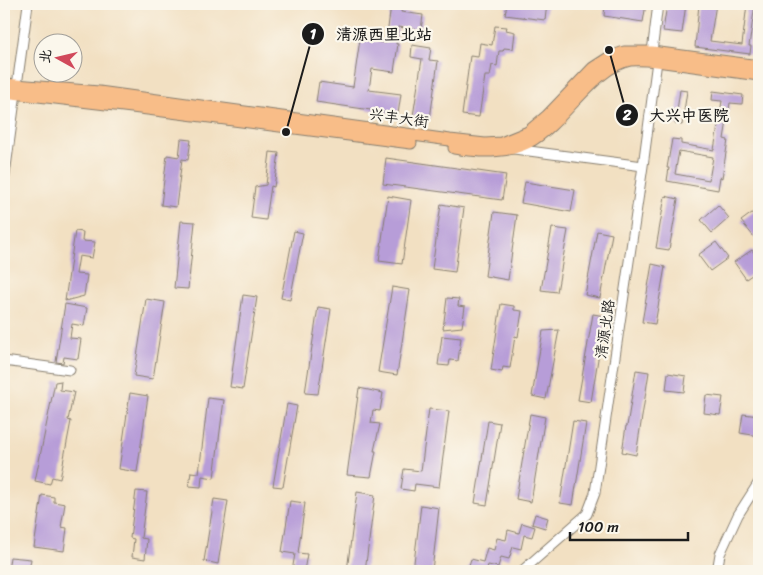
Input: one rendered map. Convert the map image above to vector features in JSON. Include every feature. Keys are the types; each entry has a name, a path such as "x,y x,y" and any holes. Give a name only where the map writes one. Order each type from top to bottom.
{"main road":[{"name":"兴丰大街","path":"4,92 16,89 99,92 485,144 501,143 528,132 547,116 593,68 610,57 624,52 759,66"},
{"name":"兴丰大街","path":"4,84 16,89 114,105 478,152 496,152 528,142 544,132 598,78 617,65 629,60 643,60 655,56 759,75"}],"street":[{"path":"4,182 28,4"},
{"name":"清源北路","path":"522,571 586,514 595,493 642,166 655,56 658,4"},
{"path":"511,148 642,166"},
{"path":"4,361 70,370"},
{"path":"717,571 720,554 738,515 759,482"}],"building":[{"path":"507,4 547,4 545,20 505,15"},
{"path":"605,4 646,4 643,22 604,16"},
{"path":"667,4 686,4 682,33 663,31"},
{"path":"699,4 716,4 710,41 742,45 747,4 755,4 749,46 751,46 750,54 695,47"},
{"path":"391,5 402,6 401,12 423,15 421,30 398,27 396,44 398,44 394,72 372,69 369,90 401,94 398,114 316,102 319,82 353,87 360,39 386,43"},
{"path":"495,26 507,27 506,30 515,32 513,49 504,48 503,51 499,51 497,66 492,65 490,76 485,76 479,117 462,115 470,56 478,57 480,43 492,45"},
{"path":"412,45 431,48 429,60 438,61 430,119 413,116 422,59 411,57"},
{"path":"680,90 687,91 682,125 675,124"},
{"path":"713,91 743,95 742,104 730,103 724,139 728,140 722,178 720,177 718,190 667,181 669,168 667,168 672,139 681,140 681,144 714,150 722,101 712,100","holes":["679,151 713,157 709,180 675,174"]},
{"path":"181,139 191,140 188,160 182,159 176,207 161,205 167,155 179,157"},
{"path":"270,152 279,153 274,187 271,186 266,220 251,218 255,187 266,185"},
{"path":"386,158 506,175 502,200 383,184"},
{"path":"525,182 575,190 571,212 521,203"},
{"path":"388,196 411,200 402,264 379,261"},
{"path":"665,196 678,199 669,250 656,248"},
{"path":"441,204 464,208 455,272 432,269"},
{"path":"718,205 729,218 712,233 701,220"},
{"path":"756,210 759,214 759,233 754,237 741,221"},
{"path":"494,212 517,215 508,280 485,276"},
{"path":"181,221 195,222 188,289 174,288"},
{"path":"552,228 568,230 557,292 541,290"},
{"path":"75,231 83,232 82,241 95,242 92,258 79,256 76,274 87,275 84,296 65,301"},
{"path":"294,231 303,233 290,300 281,298"},
{"path":"597,231 612,234 600,298 585,295"},
{"path":"716,242 728,258 710,271 698,255"},
{"path":"752,250 759,260 759,270 746,279 734,262"},
{"path":"652,264 665,267 655,324 642,322"},
{"path":"392,287 410,290 397,375 378,372"},
{"path":"243,295 257,297 243,389 230,387"},
{"path":"447,298 459,299 458,306 465,307 462,327 443,329"},
{"path":"146,299 165,302 153,379 134,376"},
{"path":"65,304 87,308 84,326 72,324 70,338 81,339 78,359 64,357 63,363 56,362"},
{"path":"501,304 514,306 514,310 522,311 518,337 515,336 510,368 503,367 502,372 491,370"},
{"path":"318,307 331,309 318,394 305,393"},
{"path":"593,314 605,316 591,402 578,400"},
{"path":"559,330 546,399 532,396 543,331"},
{"path":"442,336 461,338 458,361 450,360 449,366 438,365"},
{"path":"636,370 649,372 636,455 622,452"},
{"path":"668,373 686,376 684,392 666,390"},
{"path":"61,381 60,390 74,392 68,420 71,421 60,479 52,477 50,484 35,481 55,382"},
{"path":"359,388 383,393 380,411 373,410 371,423 380,424 371,477 347,475"},
{"path":"130,393 148,396 137,472 119,469"},
{"path":"706,395 723,397 720,415 704,413"},
{"path":"208,398 224,400 214,478 202,476 201,487 189,486 191,472 199,473"},
{"path":"287,404 297,406 283,487 273,486"},
{"path":"429,409 449,411 439,487 415,484 414,491 401,489 404,469 421,471"},
{"path":"530,414 545,417 531,502 516,499"},
{"path":"743,414 759,416 759,436 740,433"},
{"path":"488,421 500,423 487,505 475,503"},
{"path":"573,421 586,423 573,505 560,503"},
{"path":"136,491 147,492 141,538 147,539 145,559 132,557 134,539 130,538"},
{"path":"357,492 375,495 365,571 347,571"},
{"path":"42,495 54,497 54,502 65,504 61,527 67,528 64,551 34,547"},
{"path":"214,499 228,501 218,564 204,561"},
{"path":"290,501 305,503 298,553 307,554 304,571 292,571 295,554 282,552"},
{"path":"421,505 439,508 432,571 413,571"},
{"path":"535,514 548,518 545,528 532,524"},
{"path":"522,523 535,527 532,537 524,535 521,549 513,547 509,559 501,557 498,567 488,565 486,571 467,571 471,559 483,562 487,548 494,550 497,538 506,540 508,530 519,533"},
{"path":"10,557 31,559 29,571 8,571"}],"place":[{"name":"大兴中医院","path":"609,50"},
{"name":"清源西里北站","path":"286,132"}]}
